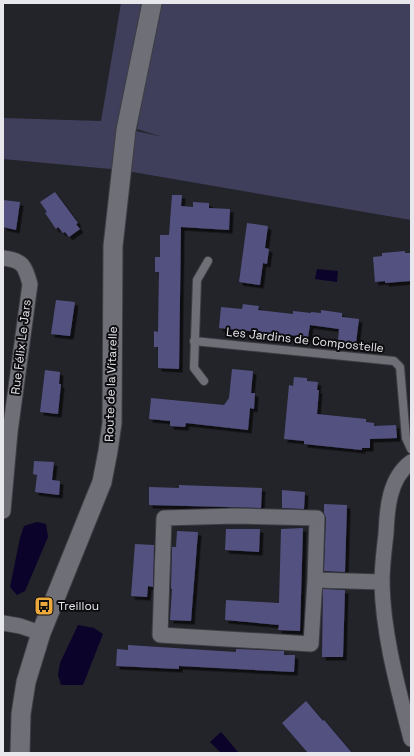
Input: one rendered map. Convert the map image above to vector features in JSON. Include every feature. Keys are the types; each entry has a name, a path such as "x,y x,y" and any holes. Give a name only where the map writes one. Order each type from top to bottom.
{"street":[{"name":"Route de la Vitarelle","path":"20,753 21,714 26,682 41,633 102,482 108,451 112,423 113,246 126,130 152,3"},
{"name":"Rue Félix Le Jars","path":"3,258 14,259 22,265 30,284 6,447 3,511"},
{"path":"411,462 406,465 395,484 388,502 382,582 384,616 395,675 411,738"},
{"path":"235,516 317,518 314,580 311,644 160,635 164,518 235,516"},
{"path":"314,580 382,582"},
{"path":"3,623 20,626 41,633"}],"lane":[{"path":"204,381 194,368 194,341 197,280 208,261"},
{"name":"Les Jardins de Compostelle","path":"194,341 394,361 400,367 406,438 411,449"}],"shaded area":[{"path":"121,3 144,3 126,129 159,136 137,129 160,3 411,3 411,220 121,170 3,159 3,118 101,121"},
{"path":"317,269 338,271 337,282 315,279"},
{"path":"37,522 46,524 48,537 25,591 17,595 10,587 20,538 24,526"},
{"path":"78,625 94,628 103,634 83,685 61,685 58,675 60,663"},
{"path":"221,732 238,752 237,753 221,753 210,742"}],"building":[{"path":"55,192 78,223 76,224 80,229 69,237 58,227 56,229 45,213 47,212 40,202"},
{"path":"172,195 182,195 181,206 193,207 193,202 209,203 209,208 230,209 229,230 181,227 179,369 158,368 158,347 154,347 154,331 158,332 159,272 155,272 155,257 160,257 160,235 169,235"},
{"path":"3,200 20,202 16,230 3,227"},
{"path":"247,223 268,226 265,248 269,249 267,264 263,263 260,285 239,282"},
{"path":"405,251 405,253 411,253 411,281 385,283 385,281 375,282 373,257 382,256 382,253"},
{"path":"56,300 75,302 70,336 51,334"},
{"path":"243,304 259,306 258,310 293,314 293,311 321,313 321,310 342,313 342,317 359,319 356,343 338,341 339,329 310,325 308,337 219,328 221,307 242,309"},
{"path":"232,369 253,371 251,393 255,393 254,409 250,408 248,430 186,423 185,427 170,426 170,421 149,419 151,398 224,405 229,398"},
{"path":"45,370 60,372 59,384 61,384 58,414 40,412"},
{"path":"294,377 307,378 307,381 318,382 317,390 319,390 317,414 366,419 366,422 374,423 374,426 396,425 397,438 370,439 370,448 362,448 362,450 304,444 304,441 284,439 289,385 293,386"},
{"path":"34,461 54,462 52,480 60,481 59,495 35,492 37,475 33,474"},
{"path":"179,485 262,488 261,508 149,505 149,487 179,488"},
{"path":"282,490 305,492 304,509 282,508"},
{"path":"324,504 347,505 345,572 324,571 326,518 324,513"},
{"path":"303,528 300,631 278,630 279,625 225,620 226,600 279,603 281,529"},
{"path":"226,529 260,529 259,552 225,550"},
{"path":"177,531 198,532 191,621 170,620 172,547 176,547"},
{"path":"135,544 154,545 153,587 148,586 147,597 131,596"},
{"path":"323,589 345,590 343,657 322,657"},
{"path":"128,645 236,652 236,649 284,651 284,655 295,655 294,672 179,666 179,669 116,666 117,649 128,650"},
{"path":"306,701 352,753 308,753 282,723"}],"place":[{"name":"Treillou","path":"44,606"}]}
